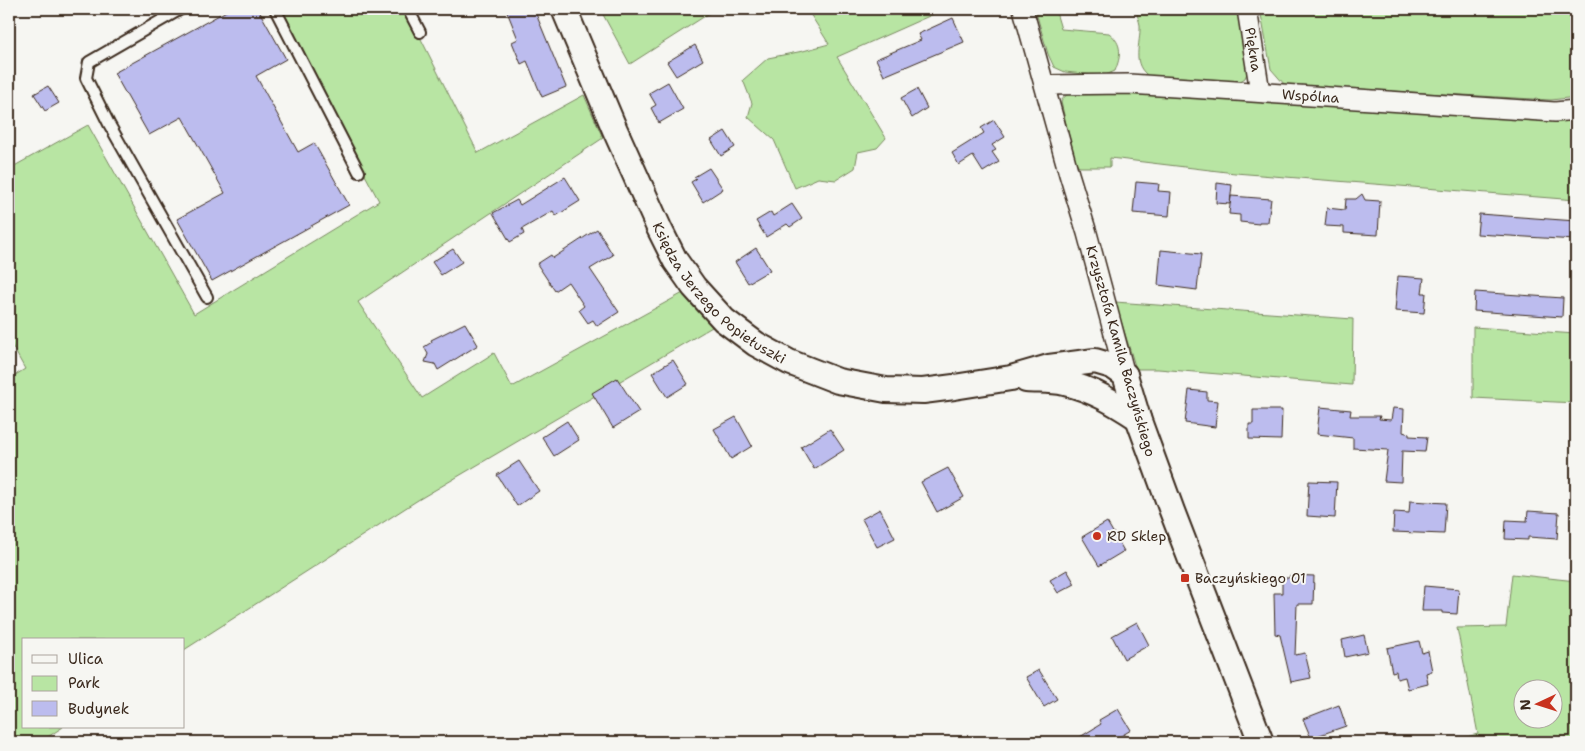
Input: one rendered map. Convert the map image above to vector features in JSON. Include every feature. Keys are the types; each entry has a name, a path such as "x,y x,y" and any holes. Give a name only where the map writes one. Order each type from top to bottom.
{"street":[{"name":"Księdza Jerzego Popiełuszki","path":"564,9 658,228 675,260 694,286 724,320 756,344 789,362 838,381 886,390 923,390 1011,378 1049,366 1095,361"},
{"name":"Krzysztofa Kamila Baczyńskiego","path":"1023,9 1138,418 1261,742"},
{"name":"Piękna","path":"1247,9 1260,92"},
{"name":"Wspólna","path":"1044,86 1129,84 1555,112 1576,110"},
{"path":"1095,361 1105,352 1112,326"},
{"path":"1095,361 1112,366 1126,375"},
{"path":"1082,388 1111,382 1126,375"},
{"name":"Księdza Jerzego Popiełuszki","path":"1011,378 1063,382 1109,400 1138,418"}],"lane":[{"path":"181,9 90,62 86,78 207,297"},
{"path":"275,9 359,172"},
{"path":"408,9 420,32"}],"green space":[{"path":"276,9 406,9 478,153 584,95 603,138 358,302 422,398 494,353 512,387 694,287 724,320 418,500 185,649 185,638 22,638 22,728 61,728 40,742 9,742 9,379 25,369 9,340 9,169 88,125 194,314 379,201"},
{"path":"600,9 716,9 630,64"},
{"path":"807,9 945,9 837,57 886,138 877,148 858,152 855,168 836,180 818,178 795,188 774,140 748,117 752,103 743,80 768,58 829,44"},
{"path":"1035,9 1055,9 1061,29 1109,33 1117,41 1120,50 1115,71 1103,76 1065,72 1054,67 1048,54"},
{"path":"1135,9 1239,9 1249,69 1245,78 1239,82 1150,77 1144,72 1138,60 1140,25"},
{"path":"1260,9 1576,9 1576,97 1551,100 1285,85 1271,69"},
{"path":"1081,91 1518,119 1576,119 1576,200 1235,173 1110,158 1110,167 1079,167 1074,158 1061,102 1067,95"},
{"path":"1115,302 1353,319 1352,385 1158,369 1136,369"},
{"path":"1473,327 1576,334 1576,403 1473,398"},
{"path":"1512,574 1576,581 1576,742 1447,742 1478,734 1457,628 1506,627"}],"building":[{"path":"230,9 258,9 286,59 256,76 298,152 314,143 349,205 212,281 177,219 225,193 182,117 149,135 114,73"},
{"path":"506,9 534,9 566,87 542,97 527,61 521,64 512,42 518,39"},
{"path":"953,18 964,42 884,76 876,59 921,40 918,34"},
{"path":"695,45 703,60 676,76 667,62"},
{"path":"668,82 683,109 659,123 651,108 656,105 649,93"},
{"path":"48,86 59,103 45,111 34,94"},
{"path":"917,89 927,108 912,118 901,98"},
{"path":"994,120 1005,137 992,145 996,150 992,152 999,162 983,172 973,156 959,165 952,153 984,133 981,128"},
{"path":"725,131 735,147 721,156 711,140"},
{"path":"709,168 723,189 703,202 691,182 696,179 694,177"},
{"path":"565,177 580,201 556,216 553,211 522,229 524,234 510,242 493,213 517,200 520,205"},
{"path":"1136,182 1159,184 1158,191 1171,192 1169,216 1133,213"},
{"path":"1217,183 1232,185 1230,204 1216,203"},
{"path":"1362,194 1365,200 1380,201 1378,235 1344,233 1344,227 1325,226 1327,208 1345,210 1346,199 1356,199"},
{"path":"1231,196 1271,199 1268,222 1259,222 1259,224 1240,222 1240,215 1229,214"},
{"path":"792,204 802,219 790,227 787,224 766,237 756,221 771,212 773,216"},
{"path":"1479,214 1576,221 1576,240 1477,234"},
{"path":"597,229 613,255 590,269 619,312 597,326 593,320 588,323 579,310 584,306 568,282 555,291 537,264 551,255 553,258"},
{"path":"756,248 770,270 748,283 735,262"},
{"path":"453,249 462,262 441,275 432,262"},
{"path":"1161,250 1201,254 1197,290 1158,285"},
{"path":"1398,276 1424,278 1422,293 1426,293 1424,313 1395,311"},
{"path":"1475,292 1563,298 1562,317 1474,311"},
{"path":"465,323 478,345 438,370 435,364 425,362 428,354 424,347 432,342 431,340"},
{"path":"673,360 688,384 667,397 652,373"},
{"path":"617,378 639,412 613,428 592,393"},
{"path":"1189,390 1207,392 1207,400 1218,401 1215,427 1185,423"},
{"path":"1320,407 1351,410 1350,416 1380,416 1379,419 1391,420 1393,408 1404,409 1403,432 1409,434 1409,436 1427,437 1425,452 1402,451 1401,482 1384,481 1388,450 1353,448 1353,438 1317,434"},
{"path":"1253,410 1282,410 1281,440 1249,439 1249,424 1253,424"},
{"path":"736,417 752,446 731,459 714,429"},
{"path":"567,421 579,440 554,456 542,437"},
{"path":"830,429 844,450 814,469 801,447"},
{"path":"519,461 539,491 517,506 497,475"},
{"path":"948,468 964,497 937,512 921,482"},
{"path":"1309,481 1337,482 1335,518 1307,516"},
{"path":"1410,501 1446,503 1444,534 1393,532 1394,512 1409,513"},
{"path":"880,509 895,538 877,547 862,519"},
{"path":"1528,511 1559,513 1557,539 1528,537 1528,540 1505,539 1506,520 1527,521"},
{"path":"1107,522 1124,551 1099,566 1082,537"},
{"path":"1067,570 1075,584 1058,593 1050,580"},
{"path":"1290,575 1314,576 1313,604 1297,604 1295,655 1305,653 1311,678 1291,682 1280,635 1275,634 1274,593 1282,593 1282,578 1289,578"},
{"path":"1424,586 1459,589 1457,614 1442,613 1442,611 1422,611"},
{"path":"1137,622 1149,645 1124,659 1112,636"},
{"path":"1364,635 1368,652 1345,657 1342,640"},
{"path":"1419,641 1422,653 1428,651 1432,671 1426,673 1428,684 1408,689 1405,677 1397,679 1396,671 1392,672 1387,648"},
{"path":"1039,670 1057,699 1044,707 1026,677"},
{"path":"1339,705 1346,726 1311,738 1303,719"},
{"path":"1118,709 1131,730 1111,742 1072,742 1101,724 1099,720"}],"place":[{"name":"RD Sklep","path":"1097,536"},
{"name":"Baczyńskiego 01","path":"1185,578"}]}
